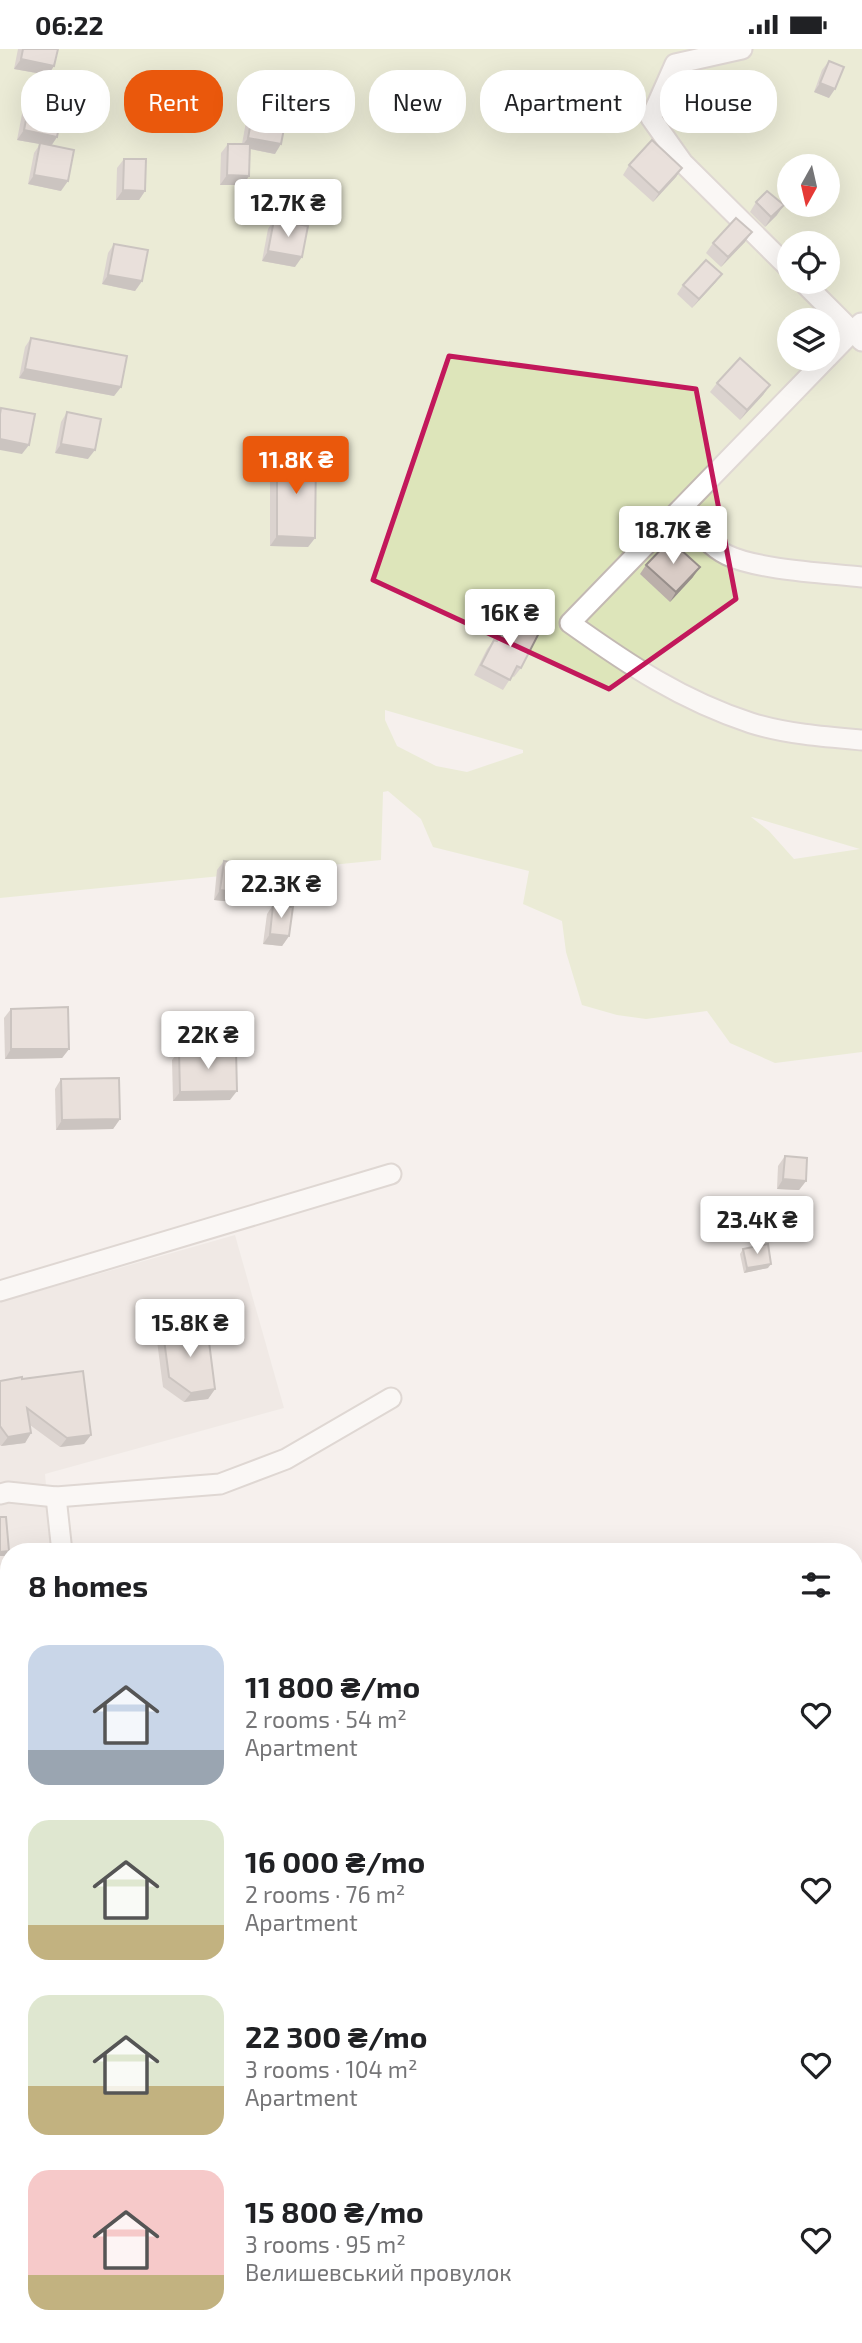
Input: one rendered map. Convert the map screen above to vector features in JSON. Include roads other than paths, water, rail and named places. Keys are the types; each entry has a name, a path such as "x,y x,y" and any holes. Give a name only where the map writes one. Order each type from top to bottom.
{"street":[{"path":"742,49 675,64 651,118 683,163 777,256"},
{"path":"817,294 859,331 840,347"},
{"path":"814,371 570,623 650,678 694,701 754,724 862,740"},
{"path":"680,510 701,534 725,554 748,563 862,577"},
{"path":"0,1291 391,1174"},
{"path":"0,1494 8,1492 56,1497 220,1485 286,1459 391,1398"},
{"path":"56,1497 61,1543"}]}
